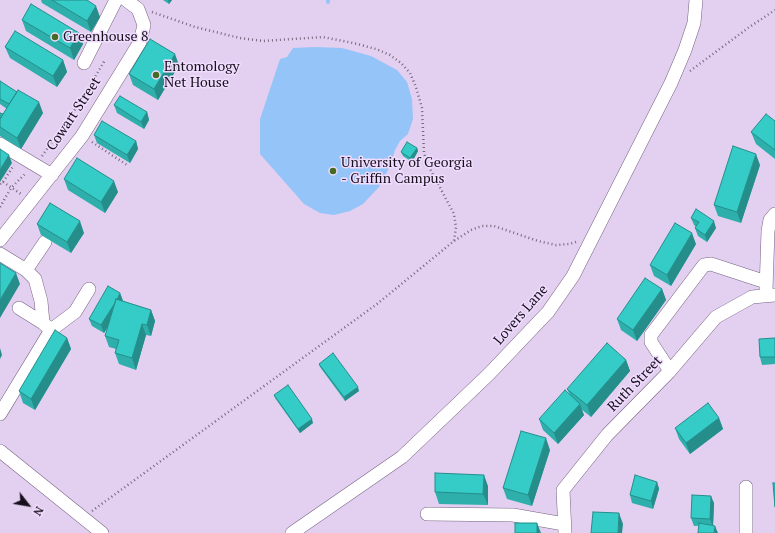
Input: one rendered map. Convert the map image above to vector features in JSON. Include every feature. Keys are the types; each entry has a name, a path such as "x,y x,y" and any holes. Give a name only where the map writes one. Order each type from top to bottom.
{"street":[{"path":"84,63 116,0"},
{"path":"126,0 138,9"},
{"name":"Lovers Lane","path":"292,533 402,457 489,374 548,312 573,276 671,83 685,50 694,23 696,0"},
{"name":"Cowart Street","path":"0,240 82,136 140,42 144,25 138,9"},
{"path":"0,144 52,175"},
{"path":"770,296 766,282 768,231 770,220 775,214"},
{"path":"26,270 45,242"},
{"path":"0,254 26,270 35,279 47,327"},
{"path":"670,371 651,342 651,335 704,265 711,264 766,282"},
{"path":"0,414 47,327 75,312 89,290"},
{"name":"Ruth Street","path":"564,529 563,490 607,435 670,371 716,317 752,297 770,296"},
{"path":"19,308 47,327"},
{"path":"0,451 102,533"},
{"path":"746,487 746,533"},
{"path":"427,514 514,515 564,529"}],"path":[{"path":"138,9 146,10 195,27 240,38 263,41 323,37 338,40 376,49 390,55 401,63 410,73 422,108 424,153 427,163 454,214 456,228 454,241"},
{"path":"689,71 775,10"},
{"path":"0,207 12,188 52,143 81,101 105,60"},
{"path":"82,136 127,165"},
{"path":"17,160 1,183 32,200"},
{"path":"82,518 377,304 454,241 471,230 482,226 494,226 538,241 556,245 569,244 582,240"}],"water":[{"path":"293,48 342,48 371,56 397,70 407,82 412,99 413,119 408,134 400,141 395,150 390,166 379,187 363,204 350,211 334,215 320,213 304,204 260,154 260,119 280,59 287,57"}],"building":[{"path":"52,0 87,0 96,6 87,21"},
{"path":"31,4 79,33 70,48 22,20"},
{"path":"15,31 63,60 53,76 5,47"},
{"path":"150,39 175,54 154,89 129,74"},
{"path":"0,81 17,92 9,104 0,99"},
{"path":"18,90 39,102 17,138 0,127 0,119"},
{"path":"120,96 147,112 141,122 114,105"},
{"path":"766,114 775,121 775,150 751,132"},
{"path":"102,121 136,141 127,155 94,135"},
{"path":"407,142 417,148 410,158 401,152"},
{"path":"733,146 756,154 737,212 714,205"},
{"path":"0,149 9,155 0,170"},
{"path":"77,158 114,181 101,202 64,179"},
{"path":"50,203 80,221 67,242 37,224"},
{"path":"696,209 714,221 705,235 695,228 699,222 691,218"},
{"path":"675,223 692,233 667,275 650,265"},
{"path":"0,263 16,273 0,300"},
{"path":"645,278 662,289 633,330 617,319"},
{"path":"108,286 120,293 101,325 89,319"},
{"path":"116,299 151,310 147,325 142,324 132,358 115,353 119,340 105,336"},
{"path":"55,330 67,338 31,399 19,391"},
{"path":"775,338 775,357 760,357 759,339"},
{"path":"607,343 626,360 587,405 567,389"},
{"path":"333,353 358,387 344,397 319,364"},
{"path":"288,385 312,419 298,429 274,395"},
{"path":"565,390 580,404 554,433 539,419"},
{"path":"708,403 719,418 686,443 675,428"},
{"path":"521,431 546,438 528,495 503,488"},
{"path":"435,473 484,475 483,494 435,492"},
{"path":"635,475 657,482 651,501 630,495"},
{"path":"773,483 775,483 775,507"},
{"path":"692,495 711,496 710,519 691,518"},
{"path":"593,512 619,513 618,533 591,533"},
{"path":"515,523 537,523 537,533 515,533"},
{"path":"699,523 715,526 714,533 698,533"}],"place":[{"name":"Greenhouse 8","path":"55,37"},
{"name":"Entomology Net House","path":"156,75"},
{"name":"University of Georgia - Griffin Campus","path":"333,171"}]}
